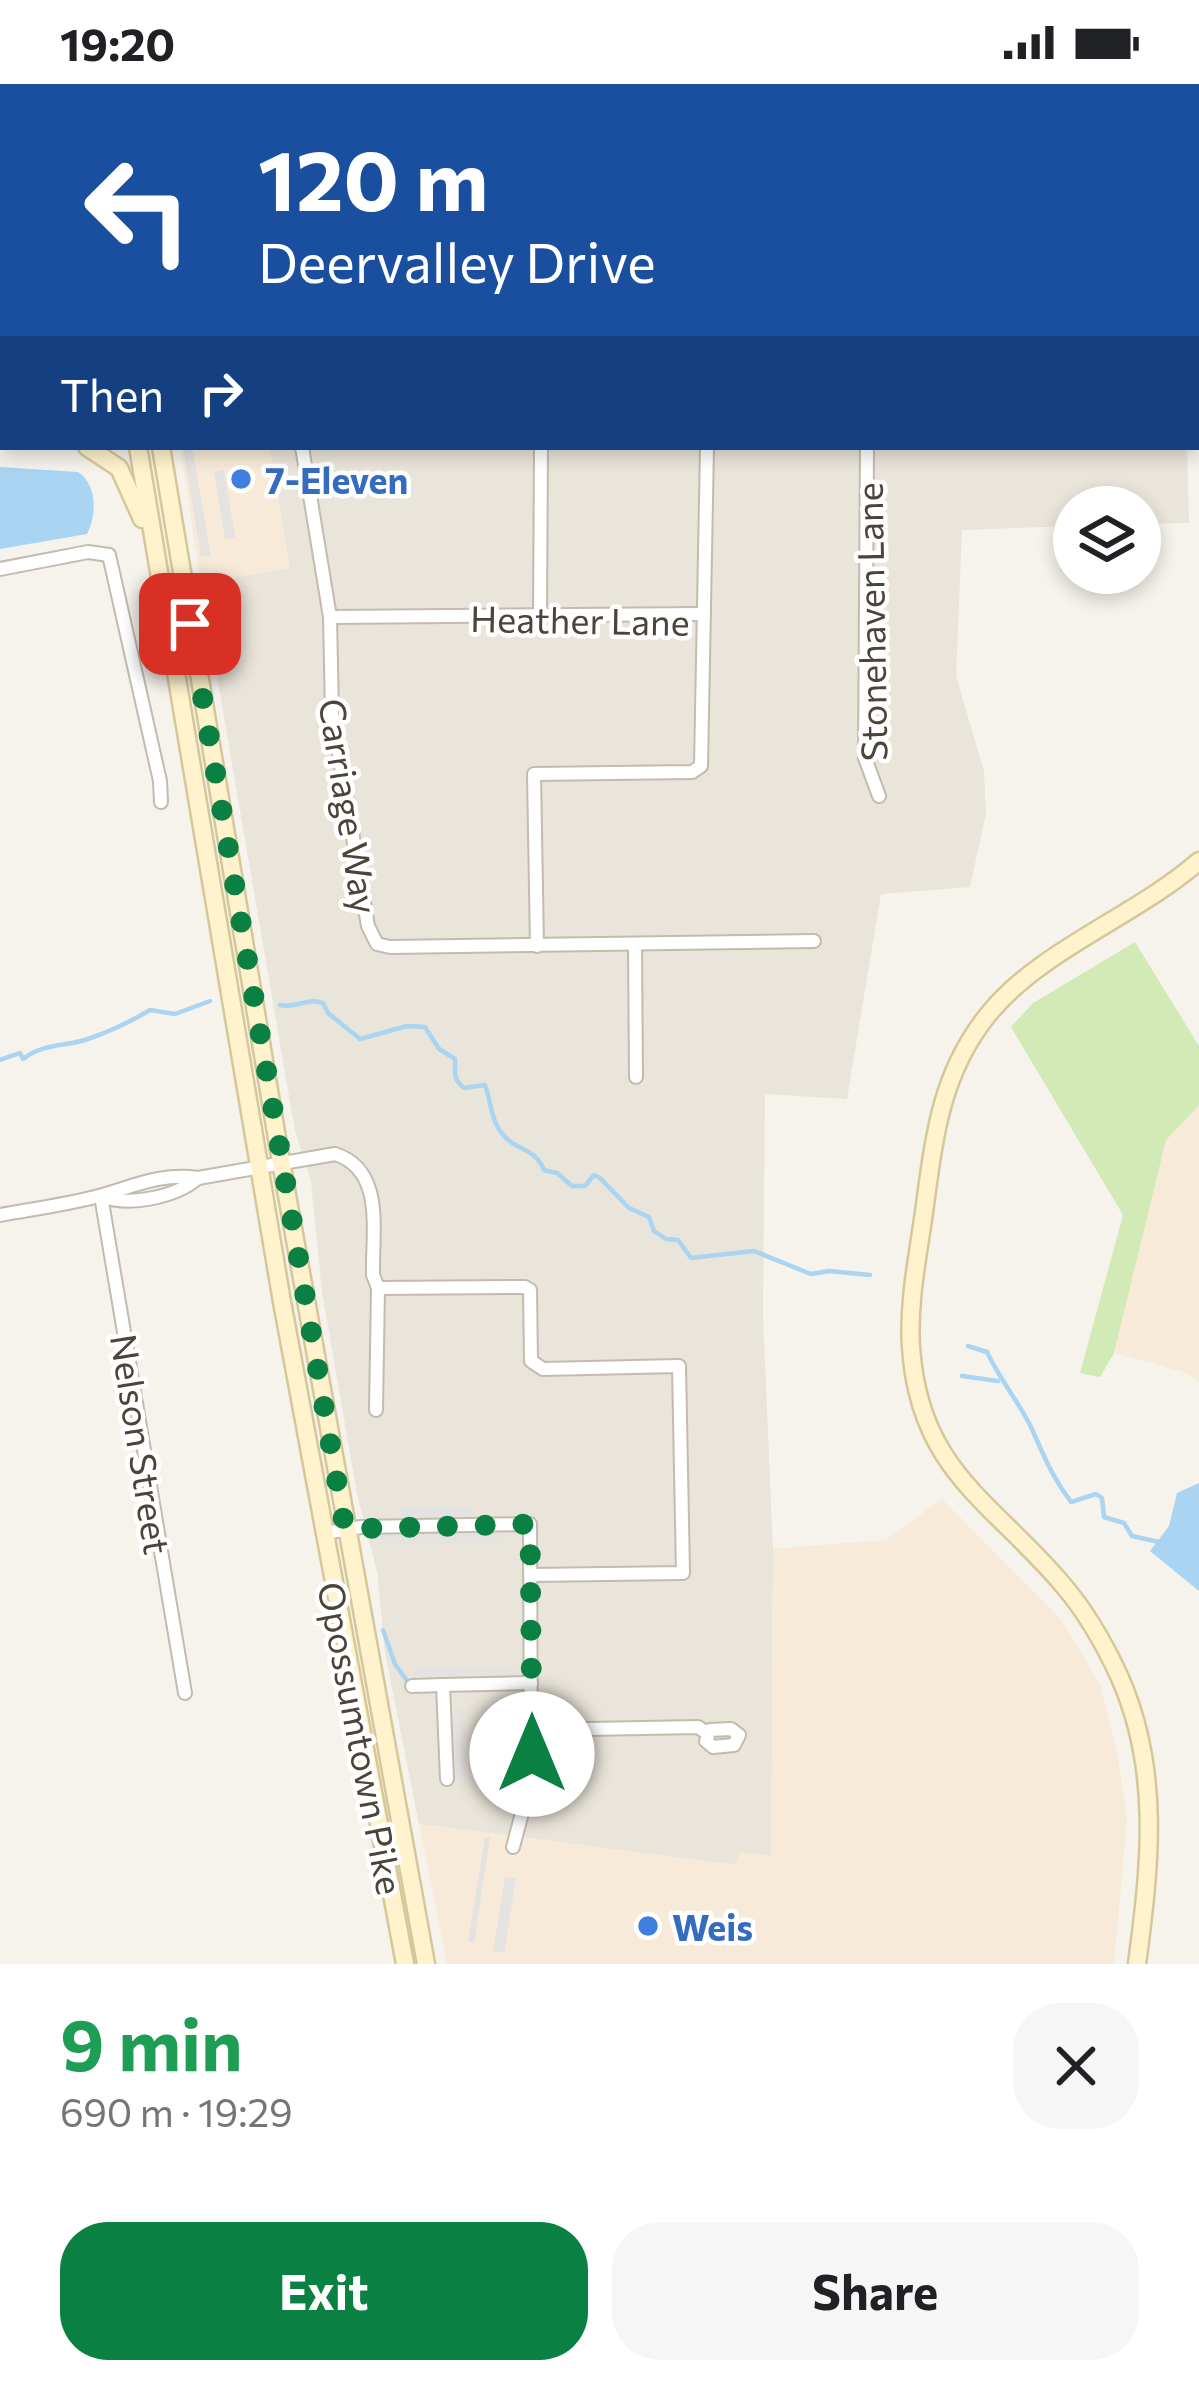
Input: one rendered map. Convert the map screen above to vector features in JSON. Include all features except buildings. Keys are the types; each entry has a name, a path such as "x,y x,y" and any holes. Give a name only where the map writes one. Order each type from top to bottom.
{"main road":[{"path":"92,450 119,468 155,550"},
{"name":"Opossumtown Pike","path":"138,450 258,1166 405,1964"},
{"name":"Opossumtown Pike","path":"161,450 280,1162 426,1964"},
{"path":"1137,1964 1148,1884 1150,1817 1143,1750 1129,1700 1082,1609 968,1489 934,1440 917,1387 910,1318 937,1116 965,1048 1014,988 1156,895 1199,861"}],"street":[{"name":"Carriage Way","path":"302,450 330,616 332,713 372,939 390,947 814,941"},
{"path":"540,617 541,450"},
{"path":"704,614 707,450"},
{"name":"Stonehaven Lane","path":"867,450 865,758 879,796"},
{"path":"0,569 104,551 112,562 161,802"},
{"name":"Heather Lane","path":"330,616 704,614 703,759 698,770 534,774 537,946"},
{"path":"635,944 636,1077"},
{"path":"0,1215 101,1196 115,1201 150,1197 184,1190 198,1178 280,1162 334,1154 353,1160 363,1172 372,1200 373,1275 378,1288 376,1410"},
{"name":"Nelson Street","path":"101,1196 185,1693"},
{"path":"378,1288 525,1287 530,1290 531,1361 543,1369 679,1366 683,1573 530,1575"},
{"path":"325,1533 530,1524 531,1779 513,1847"},
{"path":"412,1685 531,1683"},
{"path":"443,1685 447,1779"},
{"path":"532,1730 698,1727 707,1733"}],"shaded area":[{"path":"180,450 270,450 290,568 201,583"},
{"path":"183,450 193,450 211,556 201,557"},
{"path":"270,450 1187,450 1189,523 1161,524 1161,486 1053,486 1053,527 962,530 956,676 984,771 986,814 970,887 881,894 847,1099 765,1094 763,1317 773,1549 772,1856 735,1865 419,1824 385,1653 377,1572 357,1494 322,1292 311,1182 295,1131 201,583 289,568"},
{"path":"224,470 235,538 225,540 214,472"},
{"path":"1199,1105 1199,1381 1184,1372 1114,1353 1166,1140"},
{"path":"942,1499 1062,1621 1100,1685 1117,1750 1127,1820 1114,1964 447,1964 419,1824 734,1865 740,1852 771,1856 773,1549 885,1540"},
{"path":"401,1508 474,1508 474,1519 401,1519"},
{"path":"504,1532 504,1544 379,1544 380,1533"},
{"path":"516,1667 516,1678 413,1679 413,1669"},
{"path":"454,1710 464,1710 466,1777 455,1777"},
{"path":"485,1837 490,1838 474,1943 468,1942"},
{"path":"505,1877 516,1879 504,1953 493,1951"}],"green space":[{"path":"1135,942 1199,1046 1199,1105 1166,1140 1114,1353 1100,1377 1080,1373 1123,1215 1011,1027 1033,1003"}],"water":[{"path":"0,467 78,472 89,484 93,500 87,534 0,549"},
{"path":"1199,1483 1199,1591 1150,1551 1169,1526 1177,1493"}],"waterway":[{"path":"0,1060 20,1053 23,1059 46,1048 88,1039 150,1010 175,1014 210,1001"},
{"path":"280,1005 323,1003 328,1013 360,1039 407,1026 425,1027 439,1049 455,1059 455,1075 464,1088 485,1085 494,1120 507,1139 572,1186 585,1186 594,1175 600,1178 629,1208 649,1217 654,1231 678,1240 691,1258 754,1251 811,1274 870,1275"},
{"path":"968,1346 987,1352 1071,1502 1096,1494 1102,1498 1104,1517 1124,1523 1132,1536 1159,1542"},
{"path":"962,1376 998,1381"},
{"path":"383,1630 395,1664 408,1682"}],"place":[{"name":"7-Eleven","path":"241,479"},
{"name":"Weis","path":"648,1926"}],"route":[{"path":"190,624 345,1529 530,1524 532,1754"}]}
